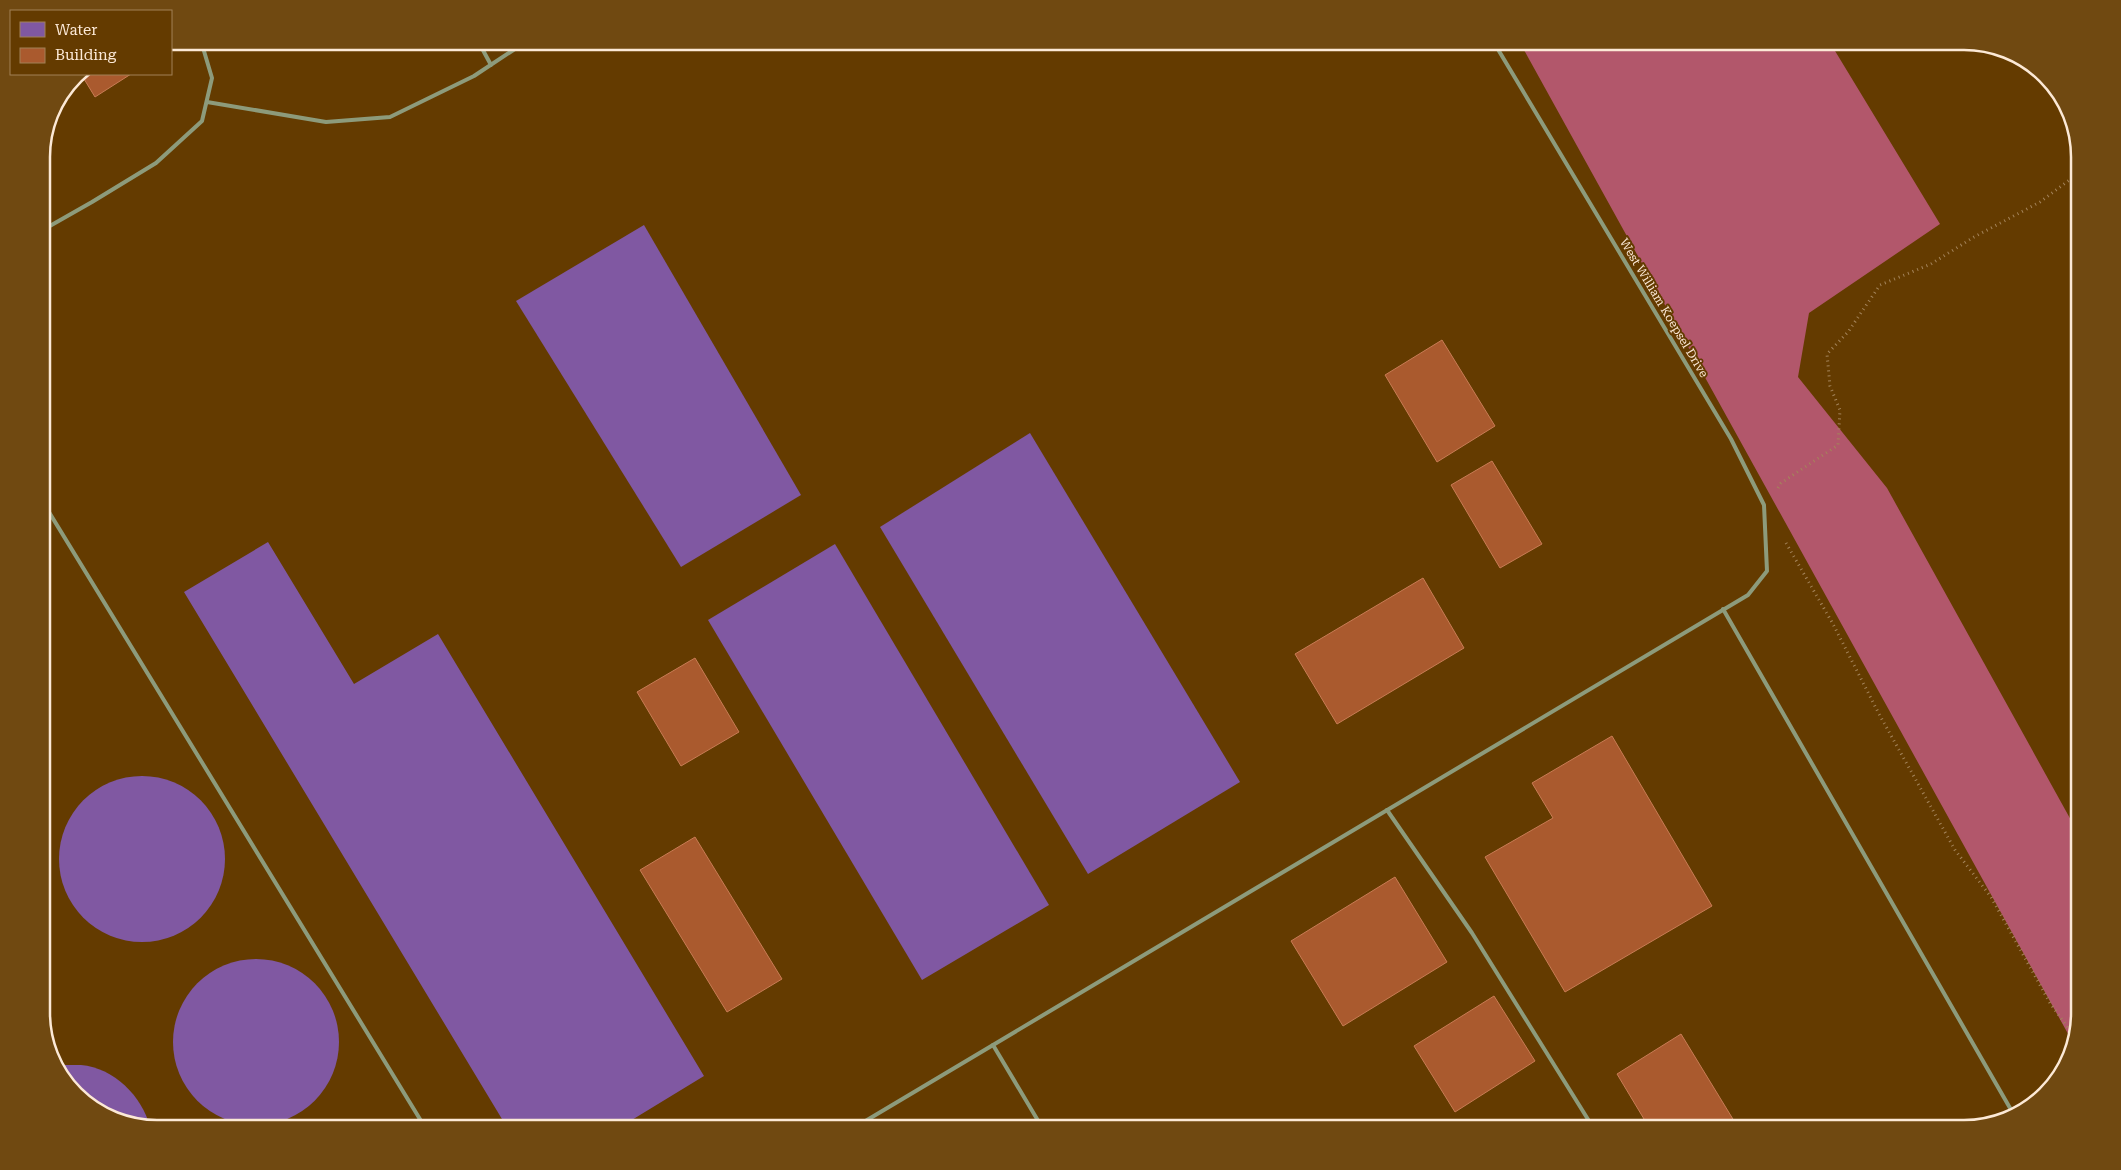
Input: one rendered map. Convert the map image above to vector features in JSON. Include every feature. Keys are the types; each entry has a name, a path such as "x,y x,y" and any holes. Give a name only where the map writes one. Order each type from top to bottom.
{"lane":[{"path":"50,226 156,163 202,121 212,78 203,50"},
{"path":"483,50 492,65"},
{"path":"207,102 326,122 390,117 474,76 514,50"},
{"name":"West William Koepsel Drive","path":"867,1120 1748,595 1768,571 1764,505 1731,439 1497,50"},
{"path":"50,512 421,1120"},
{"path":"1723,610 2011,1109"},
{"path":"1387,810 1472,933 1588,1120"},
{"path":"993,1045 1038,1120"}],"path":[{"path":"1764,505 1781,483 1838,445 1840,410 1830,386 1827,354 1848,332 1880,285 1932,264 1974,237 2040,202 2071,179"},
{"path":"1784,539 1833,624 1879,714 1955,850 1991,897 2050,1003 2070,1030"}],"shaded area":[{"path":"1524,50 1834,50 1940,224 1809,313 1798,377 1887,488 2071,820 2071,1020 2069,1035"}],"water":[{"path":"644,225 801,495 681,567 516,301"},
{"path":"1030,433 1240,782 1088,874 880,527"},
{"path":"268,542 354,684 438,634 704,1076 632,1120 503,1120 184,592"},
{"path":"835,544 1049,905 922,980 708,620"},
{"path":"134,776 150,776 174,782 201,800 219,827 225,859 219,891 201,918 174,936 150,942 134,942 110,936 89,923 78,912 65,891 59,867 59,851 65,827 78,806 89,795 110,782"},
{"path":"248,959 280,962 309,978 320,989 333,1010 339,1034 336,1066 325,1088 309,1106 285,1120 227,1120 210,1111 197,1101 187,1088 176,1066 173,1050 176,1018 192,989 203,978 224,965"},
{"path":"64,1065 93,1067 115,1078 133,1095 147,1119 129,1116 98,1102 77,1084"}],"building":[{"path":"89,75 129,75 95,97 84,79"},
{"path":"1442,340 1495,426 1437,462 1385,375"},
{"path":"1492,461 1542,544 1500,568 1451,485"},
{"path":"1423,578 1464,648 1337,724 1295,654"},
{"path":"695,658 739,732 681,766 637,692"},
{"path":"1612,736 1712,906 1565,992 1485,857 1553,818 1532,783"},
{"path":"695,837 782,979 727,1012 640,870"},
{"path":"1395,877 1447,962 1343,1026 1291,941"},
{"path":"1494,996 1535,1061 1455,1112 1414,1046"},
{"path":"1681,1034 1734,1120 1645,1120 1617,1074"}]}
